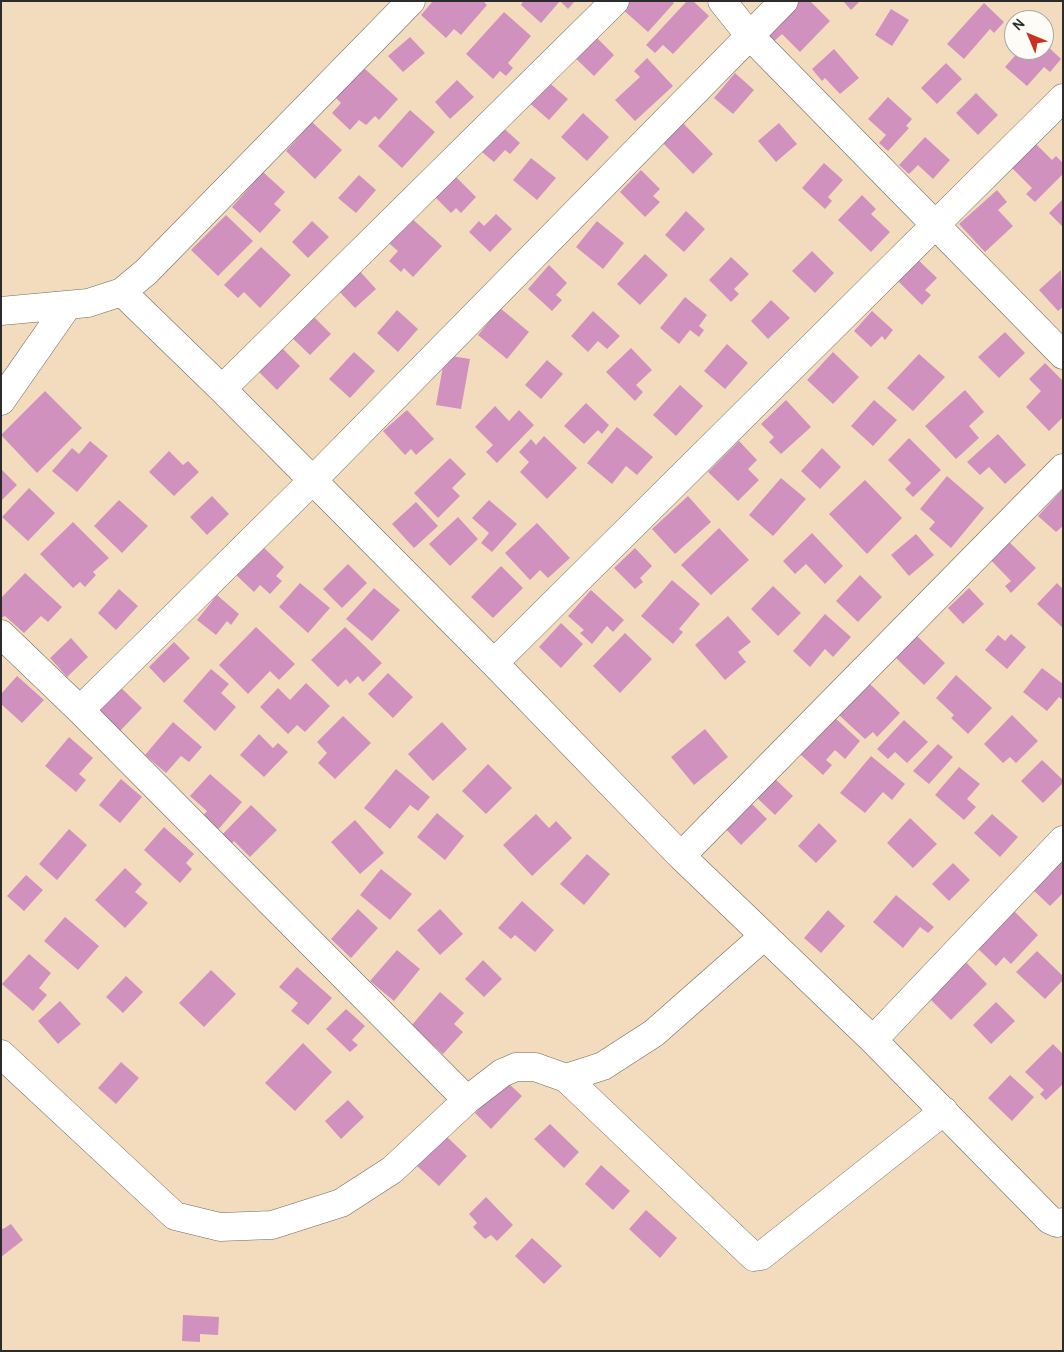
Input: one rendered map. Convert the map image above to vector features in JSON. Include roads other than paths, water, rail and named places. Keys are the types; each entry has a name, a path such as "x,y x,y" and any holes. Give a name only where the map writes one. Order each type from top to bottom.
{"street":[{"path":"1,311 88,303 122,292 146,272 411,1"},
{"path":"222,389 615,1"},
{"path":"722,1 750,36 1063,355"},
{"path":"80,710 312,480 784,1"},
{"path":"494,663 1063,98"},
{"path":"122,292 222,389 494,663 681,856 873,1040 1050,1220 1057,1224 1063,1222"},
{"path":"1,401 68,305"},
{"path":"681,856 1063,468"},
{"path":"1,634 80,710 467,1100"},
{"path":"873,1040 1063,840"},
{"path":"566,1078 603,1066 654,1033 764,936"},
{"path":"1,1054 175,1216 220,1227 272,1225 341,1204 392,1170 467,1100 502,1073 516,1067 535,1067 566,1078 754,1257 761,1256 944,1111"}]}
